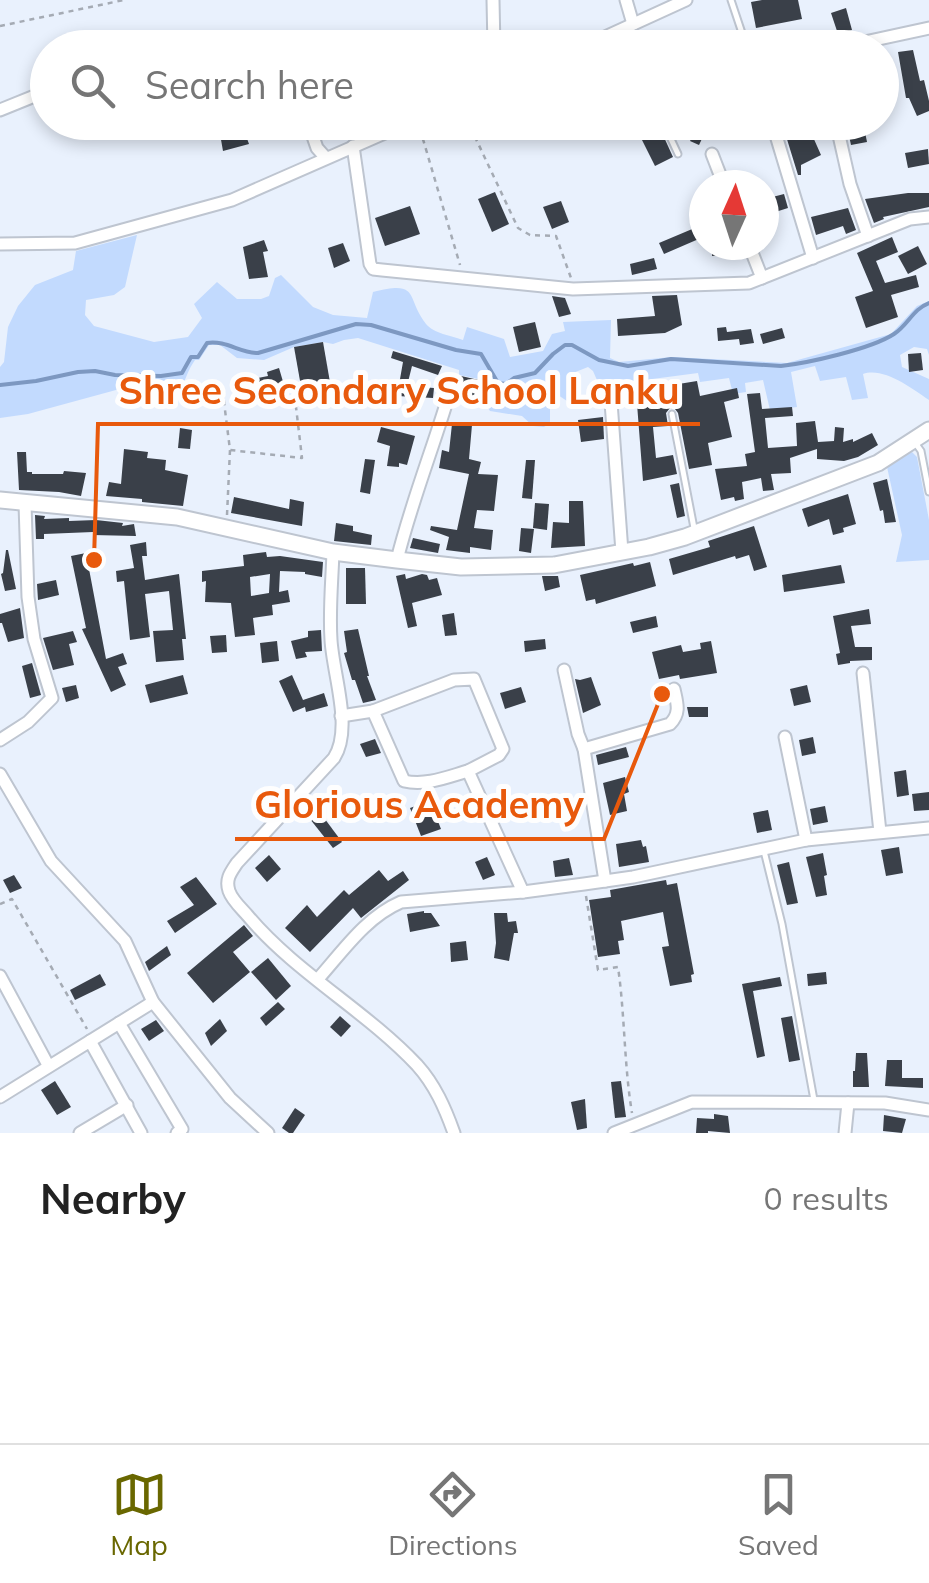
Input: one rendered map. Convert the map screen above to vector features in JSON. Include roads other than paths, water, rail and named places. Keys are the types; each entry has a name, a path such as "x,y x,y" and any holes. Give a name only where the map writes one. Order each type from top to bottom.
{"street":[{"path":"492,0 493,30"},
{"path":"626,0 633,24"},
{"path":"620,30 686,0"},
{"path":"899,35 929,28"},
{"path":"0,110 30,99"},
{"path":"314,140 326,158"},
{"path":"0,244 75,242 232,200 367,140"},
{"path":"777,140 813,258"},
{"path":"840,140 868,236"},
{"path":"353,146 373,269 575,289 750,283 910,220 929,218"},
{"path":"712,154 718,170"},
{"path":"755,260 762,278"},
{"path":"397,560 453,381"},
{"path":"610,402 622,552"},
{"path":"0,500 177,517 332,552 397,560 461,567 554,565 695,533 878,463 929,430"},
{"path":"0,740 28,722 52,698 34,640 28,597 25,504"},
{"path":"332,552 331,645 342,739 334,758 237,862 227,880 232,898 254,924 425,1075 440,1098 454,1133"},
{"path":"564,670 584,749 605,881"},
{"path":"863,673 880,832"},
{"path":"341,716 373,712 454,680 474,679 503,749 500,756 468,771 433,782 404,781 373,712"},
{"path":"584,749 670,724 678,708 674,689"},
{"path":"785,737 806,840"},
{"path":"468,771 523,892"},
{"path":"0,774 51,862 125,942 153,1002 230,1098 268,1133"},
{"path":"318,979 365,926 385,908 401,902 634,878 806,840 929,828"},
{"path":"0,976 48,1066"},
{"path":"0,1097 153,1002"},
{"path":"118,1023 182,1128 177,1133"},
{"path":"91,1040 141,1133"},
{"path":"614,1133 634,1129 692,1102 902,1104 929,1110"},
{"path":"845,1133 848,1103"},
{"path":"80,1133 127,1105"}],"lane":[{"path":"731,0 741,30"},
{"path":"671,140 678,154"},
{"path":"672,414 695,533"},
{"path":"914,442 922,451 929,492"},
{"path":"763,850 785,940 814,1103"}],"waterway":[{"path":"0,385 78,372 161,376 182,373 191,357 198,357 207,343 258,353 356,324 481,354 498,383 506,384 535,373 565,345 599,360 628,366 671,359 781,366 884,340 929,303"}],"place":[{"name":"Shree Secondary School Lanku","path":"94,560"},
{"name":"Glorious Academy","path":"662,694"}]}
